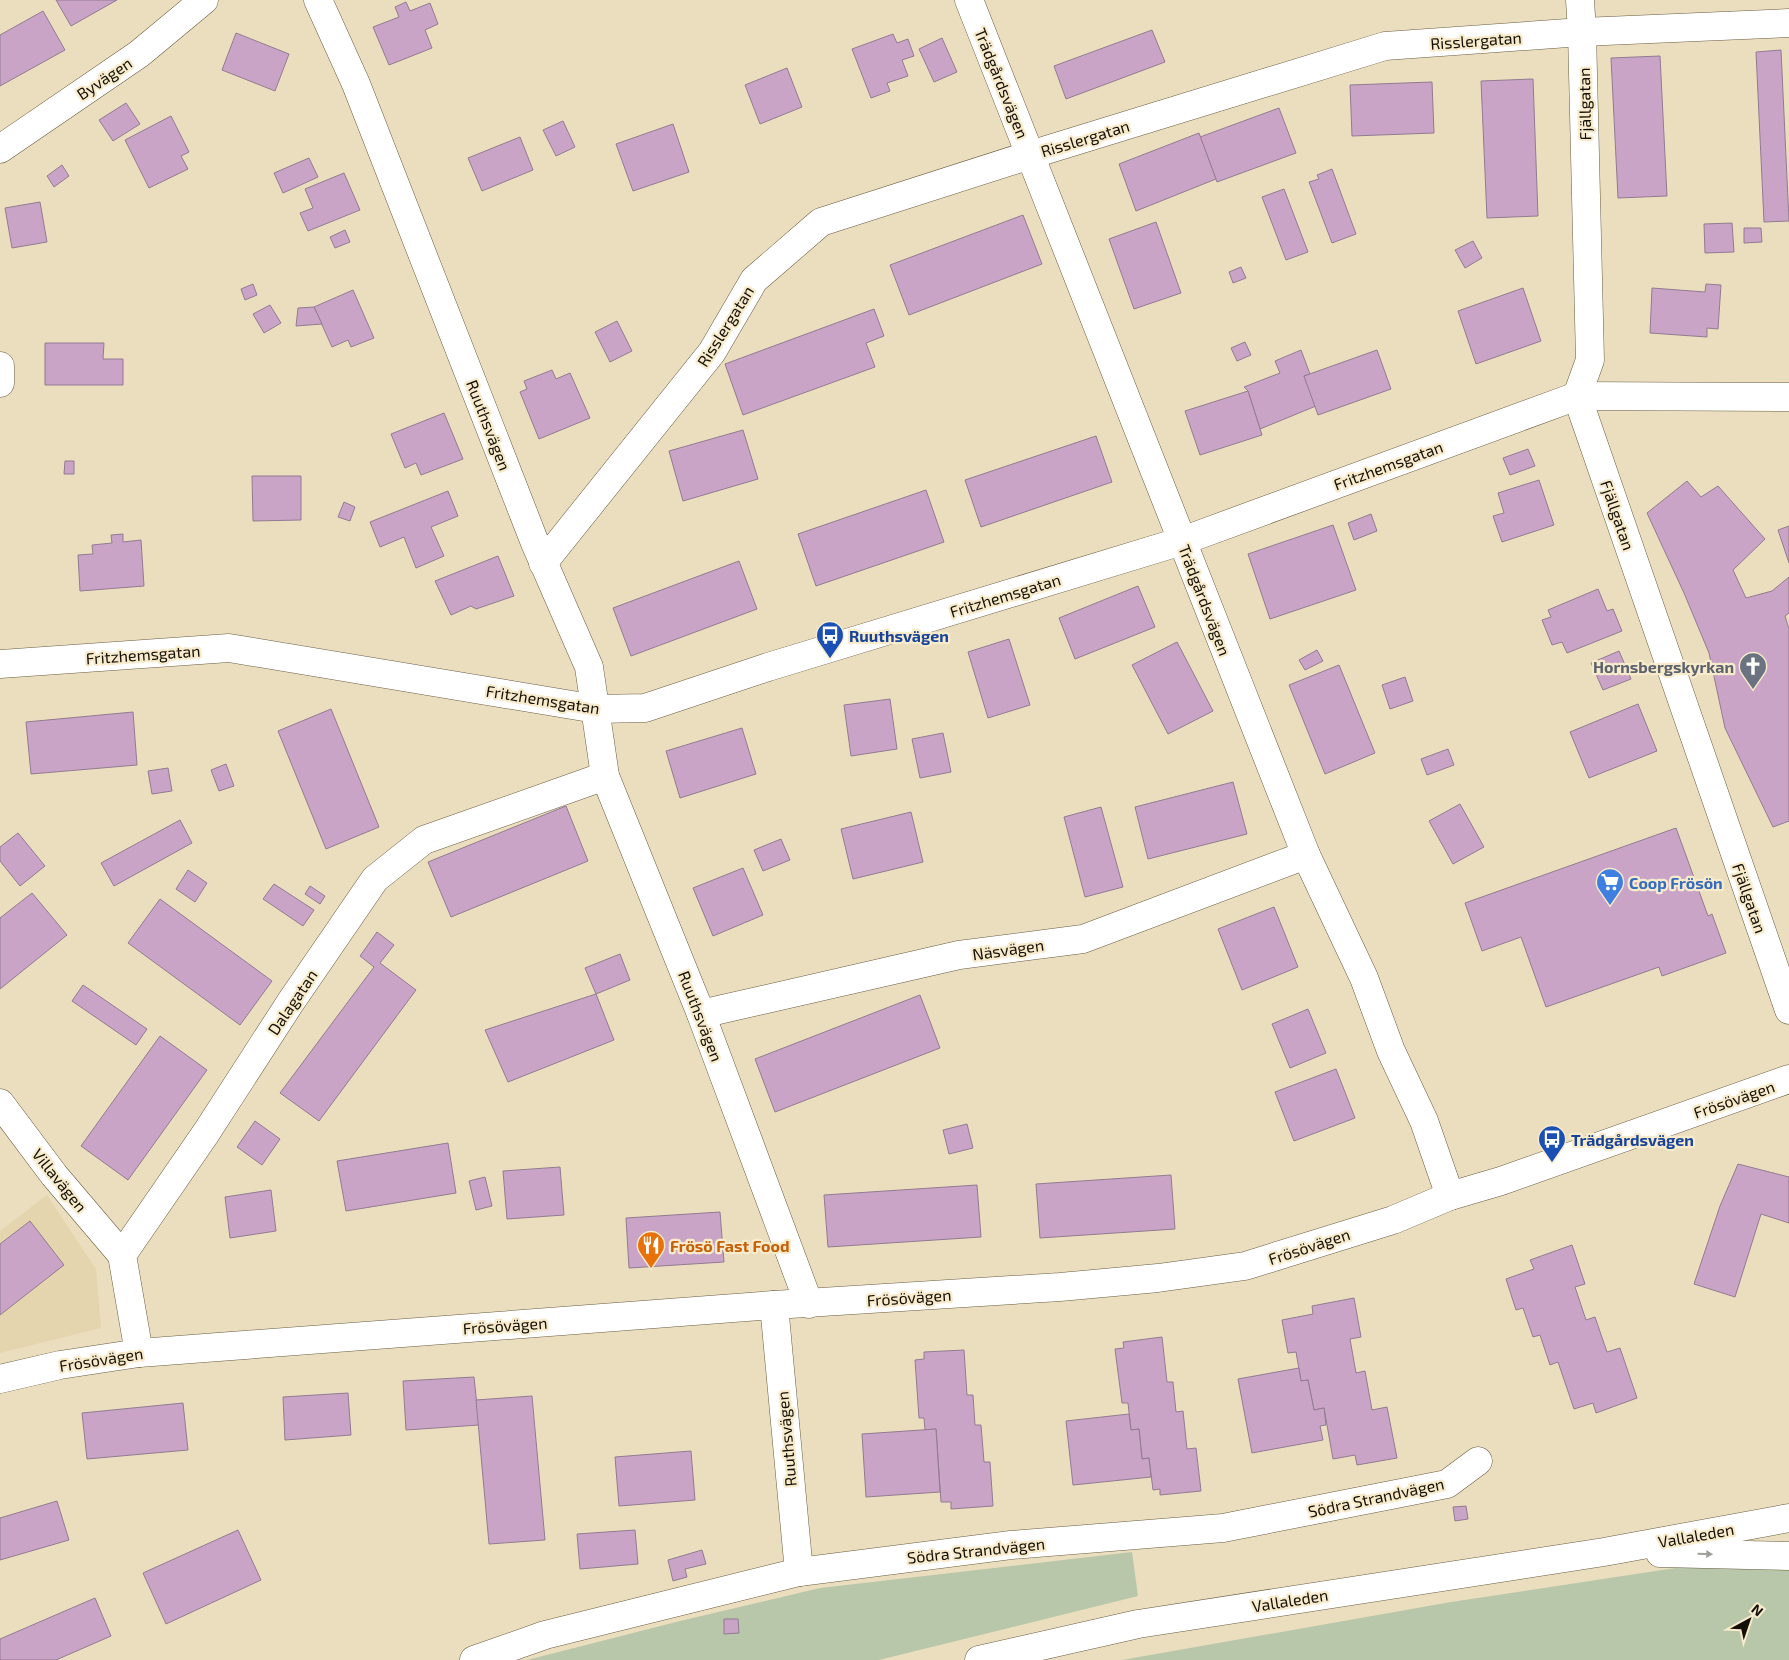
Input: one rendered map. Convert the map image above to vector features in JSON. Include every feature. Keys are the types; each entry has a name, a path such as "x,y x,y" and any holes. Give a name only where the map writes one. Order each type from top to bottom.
{"street":[{"name":"Byvägen","path":"0,149 139,54 204,0"},
{"name":"Ruuthsvägen","path":"318,0 356,84 543,563 589,667 605,776 701,1014 809,1304"},
{"name":"Trädgårdsvägen","path":"969,0 1306,855 1364,978 1391,1051 1424,1121 1450,1196"},
{"name":"Fjällgatan","path":"1580,0 1590,360 1578,396 1789,1010"},
{"name":"Risslergatan","path":"543,563 712,352 754,280 821,222 1030,155 1385,46 1582,32 1789,23"},
{"path":"0,366 0,384"},
{"name":"Fritzhemsgatan","path":"0,664 229,648 596,709 645,708 776,665 1182,541 1578,396 1789,397"},
{"name":"Dalagatan","path":"122,1255 206,1134 290,1003 375,879 424,840 605,776"},
{"name":"Näsvägen","path":"701,1014 959,955 1083,939 1306,855"},
{"name":"Frösövägen","path":"0,1379 60,1365 139,1353 1148,1279 1245,1266 1393,1220 1450,1196 1501,1181 1789,1079"},
{"name":"Villavägen","path":"0,1103 54,1175 122,1255"},
{"path":"122,1255 139,1353"},
{"name":"Ruuthsvägen","path":"774,1305 799,1572"},
{"name":"Södra Strandvägen","path":"474,1660 545,1636 799,1572 1011,1545 1223,1528 1447,1484 1478,1461"},
{"name":"Vallaleden","path":"979,1660 1138,1624 1604,1552 1789,1518"},
{"name":"Vallaleden","path":"1604,1552 1789,1556"}],"shaded area":[{"path":"47,1195 96,1269 101,1328 0,1353 0,1231"}],"green space":[{"path":"1132,1552 1138,1596 879,1660 527,1660 820,1588"},
{"path":"1695,1565 1789,1568 1789,1660 1122,1660 1451,1602"}],"building":[{"path":"56,0 117,0 71,26"},
{"path":"406,2 410,11 430,3 438,24 425,30 432,48 389,65 373,27 399,17 395,7"},
{"path":"43,11 65,50 0,86 0,35"},
{"path":"1152,30 1165,62 1066,99 1054,66"},
{"path":"236,33 289,54 275,91 222,70"},
{"path":"893,34 897,43 908,39 914,56 902,60 908,76 887,83 890,91 871,98 852,49"},
{"path":"942,38 957,72 934,82 919,49"},
{"path":"1781,50 1789,221 1764,222 1756,52"},
{"path":"1660,56 1667,196 1618,198 1611,58"},
{"path":"787,68 802,107 760,124 745,85"},
{"path":"1533,79 1538,216 1487,218 1481,81"},
{"path":"1432,82 1434,133 1352,136 1350,85"},
{"path":"126,103 140,124 113,141 99,120"},
{"path":"1279,108 1296,153 1217,182 1200,137"},
{"path":"171,116 189,152 181,156 188,169 149,188 125,140"},
{"path":"563,121 575,147 556,156 543,130"},
{"path":"673,124 689,172 633,191 616,144"},
{"path":"1199,133 1216,179 1136,211 1119,164"},
{"path":"520,137 533,170 482,191 468,158"},
{"path":"309,158 318,177 283,193 274,173"},
{"path":"62,165 69,176 54,187 47,176"},
{"path":"1332,169 1356,234 1332,243 1309,182 1319,179 1317,175"},
{"path":"344,173 360,210 308,231 300,213 313,208 305,189"},
{"path":"1284,189 1308,252 1286,260 1262,197"},
{"path":"40,202 47,242 12,248 5,208"},
{"path":"1023,215 1042,264 909,315 890,265"},
{"path":"1156,222 1181,293 1134,309 1109,239"},
{"path":"1732,223 1734,252 1705,253 1704,224"},
{"path":"1744,228 1761,228 1762,242 1744,243"},
{"path":"345,230 350,242 335,248 330,237"},
{"path":"1473,241 1482,258 1465,268 1455,250"},
{"path":"1241,267 1246,278 1233,283 1229,272"},
{"path":"253,284 257,295 245,300 241,289"},
{"path":"1706,284 1721,285 1718,329 1707,328 1707,337 1650,333 1652,288 1705,292"},
{"path":"1523,288 1541,341 1476,364 1458,311"},
{"path":"353,290 374,338 351,347 348,340 332,347 314,307"},
{"path":"270,305 281,323 264,333 253,314"},
{"path":"314,307 322,324 296,326 298,308"},
{"path":"874,309 884,336 866,343 875,367 743,415 725,364"},
{"path":"617,321 632,351 610,362 595,332"},
{"path":"1245,342 1251,355 1237,361 1231,348"},
{"path":"45,343 104,343 103,359 123,359 123,385 45,385"},
{"path":"1301,350 1310,374 1304,376 1316,406 1260,429 1248,391 1244,387 1280,373 1275,361"},
{"path":"1377,350 1391,389 1318,415 1304,376"},
{"path":"552,370 556,379 570,373 590,418 539,439 520,392 527,389 524,381"},
{"path":"1248,391 1262,435 1200,455 1185,411"},
{"path":"444,413 463,459 421,475 416,463 405,468 391,434"},
{"path":"743,430 758,479 683,501 669,451"},
{"path":"1096,436 1112,482 981,527 965,480"},
{"path":"1528,449 1535,466 1510,475 1503,458"},
{"path":"65,461 74,461 74,474 64,474"},
{"path":"252,476 301,476 301,520 253,521"},
{"path":"1539,480 1554,525 1502,542 1493,516 1504,513 1498,493"},
{"name":"Hornsbergskyrkan","path":"1687,481 1701,497 1718,486 1765,539 1733,570 1746,598 1772,591 1789,577 1789,613 1785,616 1789,629 1789,821 1773,827 1725,728 1709,653 1647,513"},
{"path":"926,490 944,542 816,586 798,534"},
{"path":"448,491 458,516 431,527 444,556 416,568 404,537 380,547 370,522"},
{"path":"344,502 355,507 350,521 338,517"},
{"path":"1371,514 1377,531 1354,540 1348,523"},
{"path":"1333,525 1356,590 1270,619 1248,554"},
{"path":"1789,526 1789,563 1778,530"},
{"path":"123,534 123,542 141,540 144,586 80,591 78,555 93,554 92,545 112,543 111,535"},
{"path":"498,556 514,596 476,609 471,606 451,615 435,581"},
{"path":"739,561 757,609 631,656 613,608"},
{"path":"1138,586 1155,627 1075,659 1059,618"},
{"path":"1598,589 1607,611 1613,609 1622,631 1567,653 1562,642 1552,645 1542,620 1551,617 1548,610"},
{"path":"1009,639 1030,705 988,718 968,652"},
{"path":"1177,642 1213,711 1168,734 1132,665"},
{"path":"1317,650 1323,661 1305,670 1299,660"},
{"path":"1619,651 1631,679 1603,690 1591,663"},
{"path":"1339,665 1375,753 1325,774 1289,685"},
{"path":"1405,677 1413,701 1390,709 1382,685"},
{"path":"890,699 897,749 851,756 844,705"},
{"path":"1638,704 1657,751 1589,778 1570,732"},
{"path":"331,709 379,827 326,849 278,731"},
{"path":"133,712 137,765 31,774 26,722"},
{"path":"742,728 756,774 680,798 666,751"},
{"path":"943,733 951,772 920,778 912,739"},
{"path":"1448,749 1454,765 1427,775 1421,759"},
{"path":"226,764 234,786 219,791 211,770"},
{"path":"168,768 172,791 152,794 148,771"},
{"path":"1233,782 1247,834 1148,859 1135,807"},
{"path":"1460,804 1484,847 1453,864 1429,821"},
{"path":"566,806 588,861 451,917 428,862"},
{"path":"1101,807 1123,887 1085,897 1064,817"},
{"path":"911,812 923,862 853,879 841,829"},
{"path":"180,820 192,843 114,886 101,863"},
{"path":"1676,828 1708,916 1712,914 1726,953 1662,976 1659,967 1546,1007 1521,937 1482,951 1465,903"},
{"path":"18,833 45,866 20,886 0,861 0,847"},
{"path":"781,839 790,860 763,871 754,850"},
{"path":"743,868 763,915 713,936 693,888"},
{"path":"188,870 207,883 195,902 176,889"},
{"path":"274,884 314,910 303,926 263,899"},
{"path":"310,886 325,896 320,904 305,894"},
{"path":"32,893 67,935 0,989 0,918"},
{"path":"160,899 272,981 240,1025 128,943"},
{"path":"1274,907 1298,967 1242,990 1218,929"},
{"path":"377,932 394,945 380,963 416,990 319,1121 280,1093 374,967 360,956"},
{"path":"620,954 630,980 596,994 585,968"},
{"path":"83,985 147,1029 136,1045 72,1001"},
{"path":"596,994 614,1040 508,1082 485,1030"},
{"path":"920,995 940,1048 775,1112 755,1059"},
{"path":"1308,1009 1326,1053 1290,1068 1272,1024"},
{"path":"160,1036 207,1070 128,1180 81,1146"},
{"path":"1336,1069 1355,1118 1294,1141 1275,1092"},
{"path":"255,1121 280,1139 262,1165 237,1147"},
{"path":"967,1124 973,1148 949,1154 943,1130"},
{"path":"448,1143 456,1193 346,1211 337,1161"},
{"path":"1738,1164 1789,1177 1789,1223 1761,1214 1735,1297 1694,1284 1720,1206"},
{"path":"560,1167 564,1215 507,1219 503,1171"},
{"path":"1171,1175 1175,1229 1040,1238 1036,1184"},
{"path":"485,1177 492,1206 476,1210 469,1181"},
{"path":"977,1185 981,1237 828,1247 824,1195"},
{"path":"271,1190 276,1231 230,1238 225,1197"},
{"path":"720,1212 724,1262 629,1268 626,1218"},
{"path":"30,1221 64,1265 0,1315 0,1244"},
{"path":"1572,1245 1585,1284 1575,1287 1586,1320 1595,1317 1607,1352 1620,1348 1637,1398 1596,1413 1593,1403 1574,1409 1558,1362 1550,1365 1540,1335 1533,1337 1523,1308 1516,1310 1506,1279 1534,1269 1530,1260"},
{"path":"1354,1298 1361,1337 1350,1339 1356,1373 1365,1371 1372,1410 1387,1407 1397,1458 1357,1465 1355,1455 1333,1459 1324,1408 1314,1410 1308,1380 1301,1381 1296,1352 1288,1353 1282,1320 1313,1314 1312,1306"},
{"path":"1162,1337 1167,1382 1173,1382 1176,1412 1183,1411 1187,1449 1196,1448 1201,1491 1160,1495 1160,1489 1153,1490 1149,1458 1142,1459 1139,1429 1131,1430 1128,1403 1122,1403 1115,1349 1124,1348 1123,1342"},
{"path":"964,1350 967,1395 973,1395 975,1425 981,1425 984,1462 990,1462 993,1506 951,1509 951,1502 941,1502 936,1429 925,1430 924,1418 919,1418 915,1360 924,1359 924,1352"},
{"path":"1299,1368 1301,1381 1308,1380 1314,1410 1324,1408 1326,1425 1320,1426 1323,1440 1252,1453 1238,1379"},
{"path":"474,1377 479,1425 406,1430 403,1381"},
{"path":"348,1393 351,1435 285,1440 283,1397"},
{"path":"532,1396 545,1540 489,1544 476,1400"},
{"path":"183,1403 188,1450 87,1459 82,1413"},
{"path":"1129,1414 1131,1430 1139,1429 1142,1459 1149,1458 1151,1477 1073,1485 1066,1421"},
{"path":"936,1429 940,1492 866,1497 862,1434"},
{"path":"691,1451 695,1500 619,1506 615,1457"},
{"path":"57,1501 69,1540 0,1560 0,1518"},
{"path":"1466,1506 1468,1519 1455,1521 1453,1507"},
{"path":"238,1530 261,1580 166,1624 143,1573"},
{"path":"635,1530 638,1564 580,1569 577,1534"},
{"path":"702,1550 706,1564 685,1569 687,1577 673,1581 668,1560"},
{"path":"95,1598 111,1636 56,1660 0,1660 0,1639"},
{"path":"724,1619 738,1619 739,1633 724,1634"}],"place":[{"name":"Ruuthsvägen","path":"830,659"},
{"name":"Hornsbergskyrkan","path":"1753,690"},
{"name":"Coop Frösön","path":"1610,906"},
{"name":"Trädgårdsvägen","path":"1552,1163"},
{"name":"Frösö Fast Food","path":"651,1269"}]}
